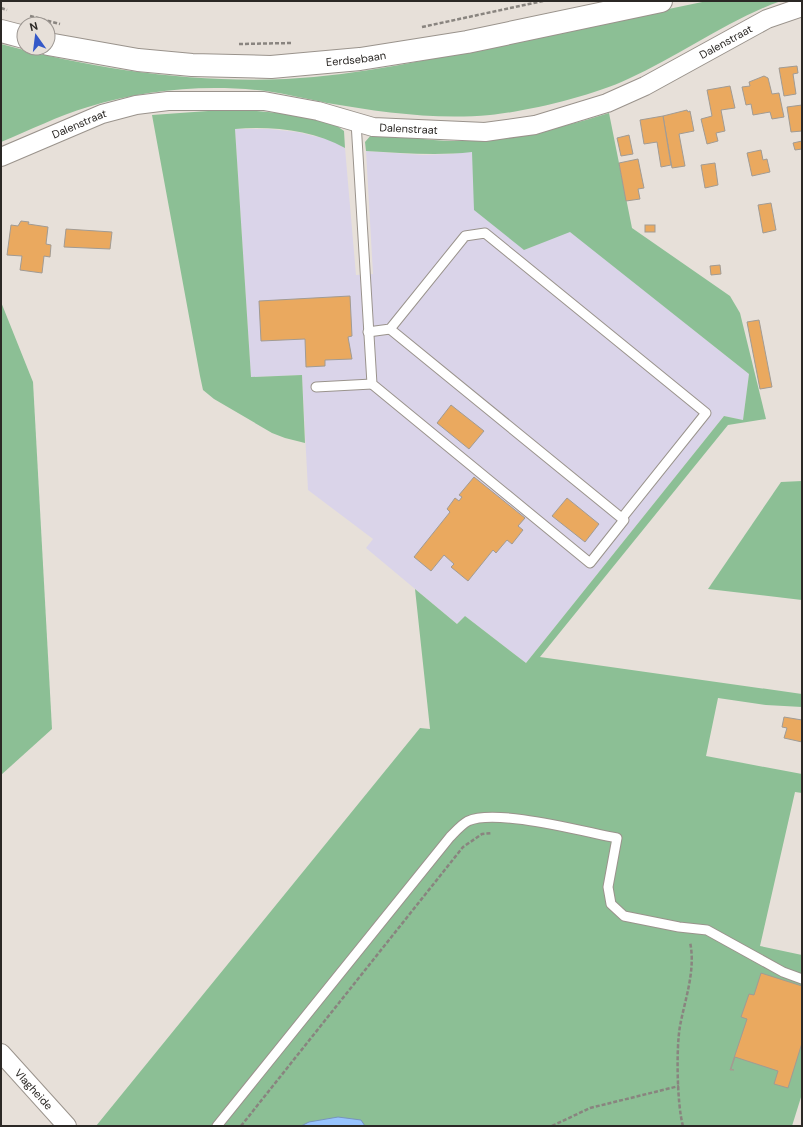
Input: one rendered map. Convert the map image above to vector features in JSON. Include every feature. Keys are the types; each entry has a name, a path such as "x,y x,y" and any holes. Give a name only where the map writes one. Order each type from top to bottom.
{"main road":[{"name":"Eerdsebaan","path":"56,45 138,60 192,65 271,67 360,59 467,42 661,1"},
{"path":"1,31 16,35"}],"street":[{"name":"Dalenstraat","path":"1,157 102,114 136,105 168,101 264,102 318,111 373,127 485,132 550,121 591,109 620,98 645,86 767,19 802,6"},
{"name":"Vlagheide","path":"1,1053 67,1126"}],"lane":[{"path":"356,122 372,384"},
{"path":"316,387 372,384 590,562 624,520 622,518 706,414 486,233 465,236 390,330"},
{"path":"368,332 390,330 622,518"},
{"path":"217,1126 450,837 468,821 480,818 504,816 616,838 608,887 611,904 624,916 679,927 707,930 783,972 802,979"}],"path":[{"path":"420,27 542,1"},
{"path":"1,8 8,10"},
{"path":"56,23 64,25"},
{"path":"238,44 298,42"},
{"path":"240,1126 463,847 482,834 496,833"},
{"path":"679,927 691,942 692,966 680,1028 679,1086 683,1126"},
{"path":"552,1126 590,1108 679,1086"}],"shaded area":[{"path":"235,129 269,129 297,132 331,140 345,148 356,275 373,274 366,151 423,155 451,154 472,151 524,250 570,231 749,374 743,420 724,416 526,663 465,616 457,624 366,548 373,539 308,490 302,375 251,377"}],"green space":[{"path":"707,1 781,1 742,18 628,79 579,97 523,110 490,115 428,116 387,112 327,103 266,91 199,88 154,92 88,107 44,123 1,142 1,44 16,48 16,56 49,56 71,61 142,72 214,79 250,80 314,77 397,66"},
{"path":"236,109 289,114 333,123 344,131 345,148 333,142 306,133 263,128 235,129 251,377 302,375 305,443 272,433 214,399 203,390 200,376 152,115"},
{"path":"609,113 632,228 730,296 740,313 766,419 728,425 540,657 802,694 802,707 766,705 718,698 706,756 802,774 802,793 795,792 760,946 802,955 802,1094 792,1126 96,1126 420,728 430,729 415,589 457,624 465,616 526,663 724,416 743,420 749,374 570,232 524,250 474,210 472,152 433,154 366,151 365,142 372,134 444,141 474,140 533,133"},
{"path":"1,302 33,382 52,729 1,775"},
{"path":"802,481 802,600 708,589 781,482"}],"water":[{"path":"338,1117 361,1120 365,1126 301,1126 309,1122"}],"building":[{"path":"797,66 798,73 793,74 796,94 784,96 779,68"},
{"path":"764,76 768,78 772,94 779,93 784,117 772,119 770,112 753,115 751,104 746,105 742,87 750,86 749,82"},
{"path":"730,86 735,108 721,110 725,131 716,133 718,141 707,144 701,119 712,116 707,90"},
{"path":"802,105 802,131 791,132 787,107"},
{"path":"687,110 688,112 690,111 694,131 679,134 685,166 672,168 663,116"},
{"path":"663,116 671,165 661,167 657,142 644,144 640,120"},
{"path":"629,135 633,154 621,156 617,138"},
{"path":"802,141 802,149 795,150 793,143"},
{"path":"761,150 763,160 767,159 770,172 752,176 747,153"},
{"path":"638,159 644,188 638,189 640,199 626,201 619,163"},
{"path":"715,163 718,185 705,188 701,165"},
{"path":"771,203 776,230 763,233 758,205"},
{"path":"21,221 29,222 28,224 48,227 46,244 51,245 50,257 44,256 42,273 20,270 22,256 7,255 11,225 18,226"},
{"path":"645,225 655,225 655,232 645,232"},
{"path":"66,229 112,232 110,249 64,247"},
{"path":"720,265 721,274 711,275 710,266"},
{"path":"350,296 352,336 348,337 352,359 325,360 325,366 306,367 305,339 261,341 259,301"},
{"path":"759,320 772,387 760,389 747,322"},
{"path":"451,405 484,431 469,449 437,423"},
{"path":"474,477 525,518 518,526 523,530 512,544 507,540 496,553 493,550 468,581 451,567 454,564 444,555 431,571 414,557 450,512 447,509 455,498 459,501 462,497 459,495"},
{"path":"567,498 599,524 585,542 552,516"},
{"path":"784,717 802,720 802,742 784,738 787,728 782,727"},
{"path":"761,973 802,986 802,1043 788,1088 774,1084 778,1071 735,1057 731,1069 734,1070 730,1070 747,1019 741,1017 749,994 754,995"}]}
